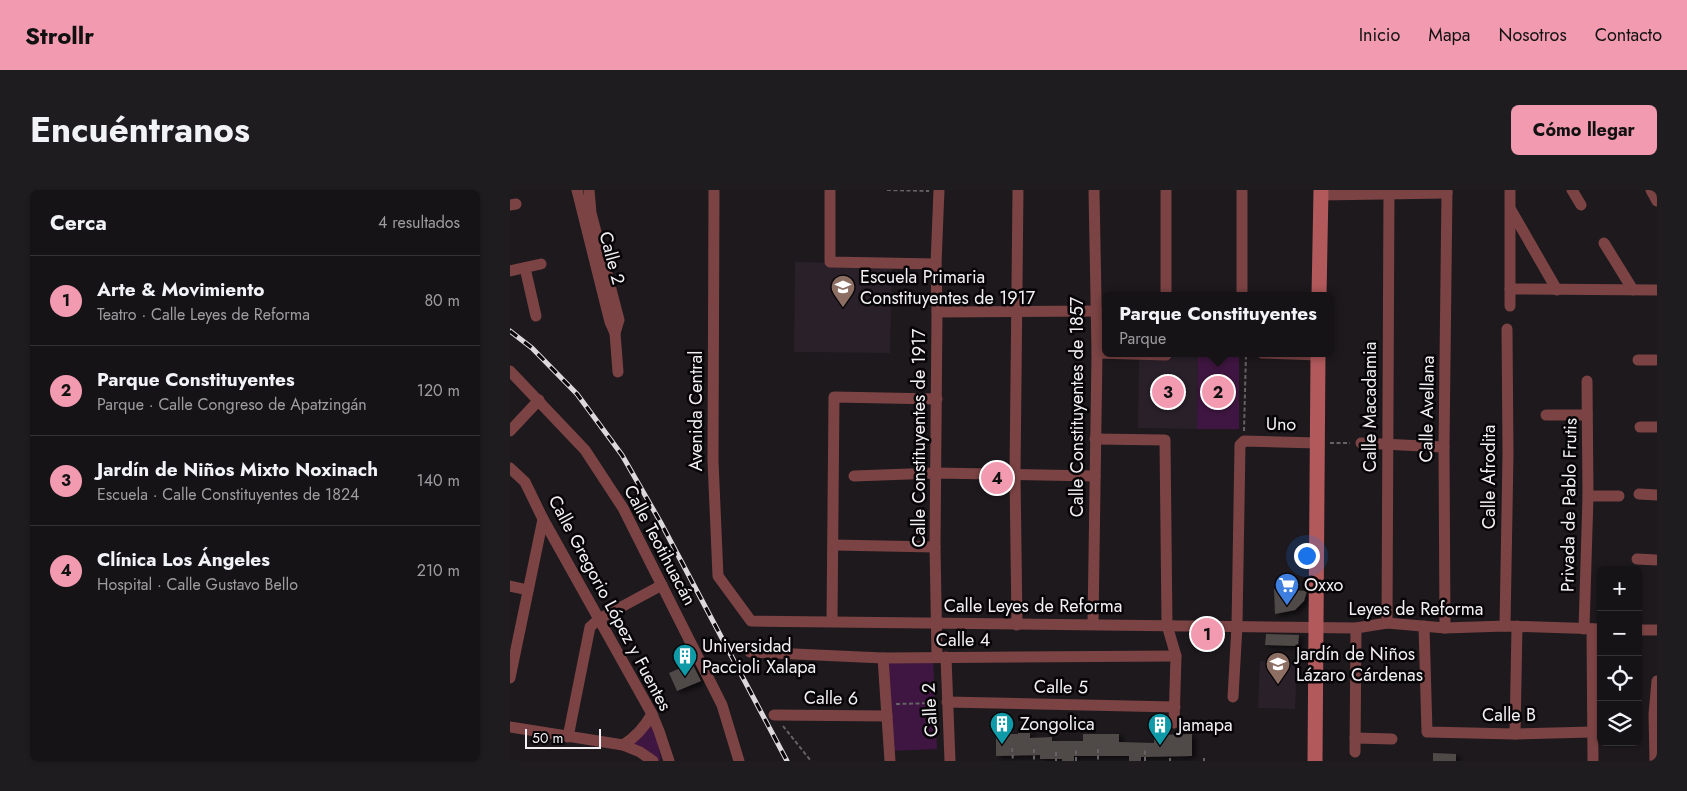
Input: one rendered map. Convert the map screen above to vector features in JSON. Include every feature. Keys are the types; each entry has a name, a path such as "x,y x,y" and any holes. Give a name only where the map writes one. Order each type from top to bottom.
{"main road":[{"path":"1319,292 1321,192"},
{"path":"1315,761 1318,357"}],"street":[{"name":"Calle 2","path":"577,190 610,322 615,333 618,372"},
{"name":"Calle 2","path":"589,190 591,213 619,320 615,333"},
{"name":"Avenida Central","path":"714,190 713,461 718,576 751,621"},
{"path":"830,190 830,262 936,264"},
{"path":"1017,625 1015,474 1018,190"},
{"name":"Calle Constituyentes de 1857","path":"1093,624 1097,353 1094,190"},
{"path":"1166,190 1166,292"},
{"path":"1242,190 1242,292"},
{"path":"1510,190 1510,306"},
{"path":"1572,190 1581,205"},
{"path":"1651,190 1657,201"},
{"name":"Calle Constituyentes de 1917","path":"938,191 935,546 936,623 941,657"},
{"path":"1321,192 1447,191"},
{"name":"Calle Avellana","path":"1444,628 1447,191"},
{"name":"Calle Macadamia","path":"1388,623 1389,192"},
{"path":"1510,208 1557,290"},
{"path":"1604,243 1633,290"},
{"path":"510,271 540,264"},
{"path":"525,268 536,316"},
{"path":"1510,289 1657,290"},
{"path":"937,312 1017,313 1096,311"},
{"name":"Calle Afrodita","path":"1507,329 1511,626 1516,734"},
{"path":"1097,353 1102,353"},
{"path":"1638,360 1657,360"},
{"name":"Calle Teotihuacán","path":"510,371 540,400 585,450 623,508 722,705 739,761"},
{"name":"Privada de Pablo Frutis","path":"1587,381 1592,629 1592,761"},
{"path":"832,622 834,397 937,399"},
{"path":"510,431 540,400"},
{"path":"1546,415 1587,415"},
{"path":"1640,428 1657,427"},
{"path":"1095,439 1165,440 1166,625 1176,656 1174,723"},
{"path":"1233,697 1237,626 1240,445 1244,441"},
{"name":"Uno","path":"1244,441 1317,443"},
{"path":"1361,443 1444,447"},
{"name":"Calle Gregorio López y Fuentes","path":"510,468 525,482 543,519 652,714 669,761"},
{"path":"854,476 936,473 1095,476"},
{"path":"1639,494 1657,495"},
{"path":"1588,496 1619,496"},
{"path":"510,678 543,519"},
{"path":"833,545 935,546"},
{"path":"1637,559 1657,560"},
{"path":"568,736 590,627 599,619 662,585"},
{"path":"510,586 528,590"},
{"name":"Calle Leyes de Reforma","path":"751,621 1315,627"},
{"name":"Leyes de Reforma","path":"1315,627 1356,628 1388,623 1444,628 1511,626"},
{"name":"Calle B","path":"1424,626 1427,732 1516,734 1592,732"},
{"path":"1511,626 1592,629"},
{"path":"1355,752 1356,628"},
{"path":"1642,630 1657,630"},
{"name":"Calle 4","path":"750,652 883,658 1176,656"},
{"name":"Calle 2","path":"941,657 947,704 950,761"},
{"path":"883,658 890,761"},
{"path":"1655,761 1654,714 1657,681"},
{"name":"Calle 5","path":"947,704 1175,707"},
{"path":"623,745 644,728 652,714"},
{"name":"Calle 6","path":"774,715 887,716"},
{"path":"510,728 623,745 640,752 654,761"},
{"path":"1355,738 1392,739"}],"path":[{"path":"888,190 938,191"},
{"path":"1244,441 1246,357"},
{"path":"1317,443 1361,443"},
{"path":"906,704 935,702 947,704"},
{"path":"774,715 811,761"},
{"path":"1012,748 1013,761"},
{"path":"1145,748 1145,761"},
{"path":"1098,749 1098,761"},
{"path":"1034,750 1034,761"},
{"path":"1076,750 1076,761"},
{"path":"1056,752 1056,761"}],"shaded area":[{"name":"Escuela Primaria Constituyentes de 1917","path":"795,262 892,264 890,353 794,352"},
{"path":"1139,357 1198,357 1197,429 1138,428"},
{"path":"1198,357 1239,357 1239,429 1197,429"},
{"path":"933,656 937,749 890,751 887,658"},
{"name":"Jardín de Niños Lázaro Cárdenas","path":"1260,661 1297,662 1295,709 1258,708"},
{"path":"650,721 657,740 661,759 659,761 628,740"}],"building":[{"name":"Oxxo","path":"1274,589 1307,591 1304,601 1295,610 1275,614"},
{"path":"1266,634 1299,635 1298,646 1265,645"},
{"name":"Universidad Paccioli Xalapa","path":"692,663 701,681 677,691 669,673"},
{"path":"1030,733 1030,738 1052,737 1052,741 1083,741 1083,734 1119,734 1119,742 1154,743 1154,735 1192,734 1192,756 1141,757 1141,761 1129,761 1129,756 1074,756 1074,761 1062,761 1062,759 1040,759 1040,755 996,756 996,734"},
{"path":"1433,753 1456,754 1456,761 1433,761"}],"railway":[{"path":"510,331 532,348 577,394 622,455 661,523 787,761"}],"place":[{"name":"Escuela Primaria Constituyentes de 1917","path":"843,308"},
{"name":"Jardín de Niños Mixto Noxinach","path":"1168,392"},
{"name":"Parque Constituyentes","path":"1218,392"},
{"name":"Clínica Los Ángeles","path":"997,478"},
{"name":"Oxxo","path":"1287,606"},
{"name":"Arte & Movimiento","path":"1207,634"},
{"name":"Universidad Paccioli Xalapa","path":"685,677"},
{"name":"Jardín de Niños Lázaro Cárdenas","path":"1278,685"},
{"name":"Zongolica","path":"1002,745"},
{"name":"Jamapa","path":"1160,746"}]}
